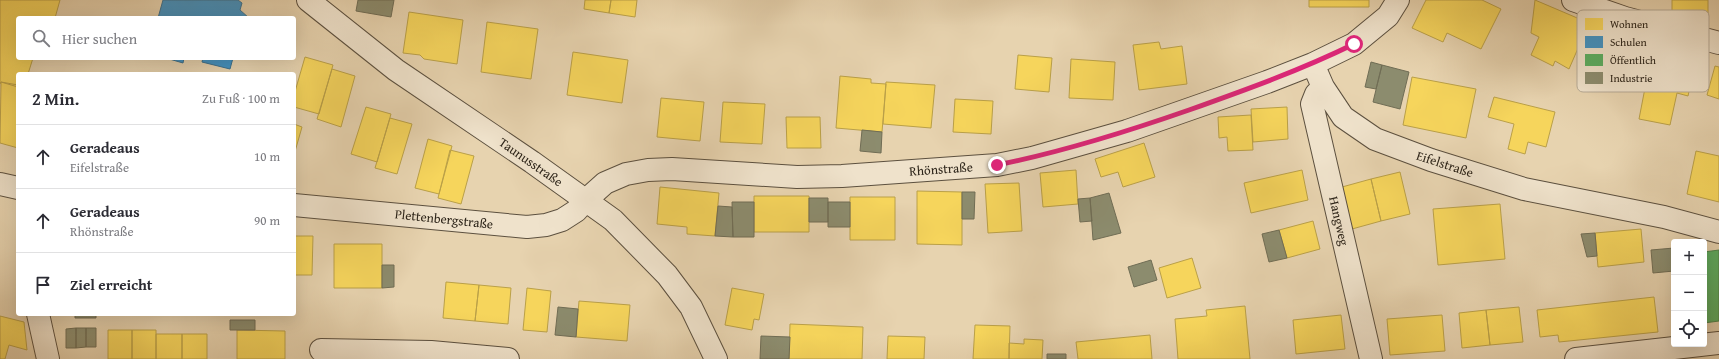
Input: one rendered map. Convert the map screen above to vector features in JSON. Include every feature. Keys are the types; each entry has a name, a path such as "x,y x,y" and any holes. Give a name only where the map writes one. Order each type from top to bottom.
{"street":[{"name":"Taunusstraße","path":"308,0 396,70 532,162 613,220 667,275 691,307 716,359"},
{"path":"1313,64 1354,44 1388,16 1398,0"},
{"path":"1573,0 1602,10"},
{"path":"1709,40 1719,43"},
{"name":"Rhönstraße","path":"586,200 605,183 626,174 648,170 672,169 797,177 850,176 1004,164 1032,158 1127,131 1267,82 1313,64"},
{"name":"Eifelstraße","path":"1313,64 1323,87 1343,117 1375,140 1431,160 1524,189 1664,217 1719,232"},
{"name":"Hangweg","path":"1323,87 1316,94 1312,104 1371,359"},
{"path":"0,184 16,188"},
{"name":"Plettenbergstraße","path":"296,205 527,227 546,225 562,220 576,211 586,200"},
{"path":"38,316 48,359"},
{"path":"1576,359 1719,343"},
{"path":"321,350 431,352 508,359"}],"building: Wohnen":[{"path":"0,0 60,0 56,16 16,16 16,60 32,60 29,72 16,72 16,86 1,82 0,84"},
{"path":"585,0 611,0 609,13 584,9"},
{"path":"611,0 637,0 635,17 609,13"},
{"path":"1309,0 1369,0 1369,7 1309,7"},
{"path":"1426,0 1482,0 1501,9 1481,49 1447,33 1443,42 1412,28"},
{"path":"1535,0 1577,18 1577,51 1569,69 1555,61 1553,66 1531,55 1539,37 1531,33"},
{"path":"1672,0 1708,0 1708,10 1672,10"},
{"path":"409,12 463,20 457,64 424,59 420,55 403,53"},
{"path":"487,22 538,29 531,79 481,72"},
{"path":"1159,42 1161,49 1182,46 1187,84 1139,90 1133,45"},
{"path":"573,52 628,60 622,103 567,95"},
{"path":"1018,55 1052,58 1049,92 1015,89"},
{"path":"305,57 333,65 319,114 296,108 296,88"},
{"path":"1071,59 1115,62 1113,100 1069,98"},
{"path":"1715,66 1719,67 1719,99 1707,95"},
{"path":"332,69 355,76 341,127 317,119"},
{"path":"840,76 871,79 871,83 886,84 882,132 836,128"},
{"path":"1412,77 1476,89 1466,138 1403,125"},
{"path":"1,82 16,85 16,147 0,143"},
{"path":"886,82 935,85 931,128 883,124"},
{"path":"1644,92 1689,92 1688,96 1677,93 1670,125 1639,119"},
{"path":"1494,97 1555,112 1546,147 1528,142 1525,154 1508,149 1514,124 1488,117"},
{"path":"661,98 704,102 700,141 657,137"},
{"path":"955,99 993,101 991,134 953,132"},
{"path":"723,102 765,104 762,144 720,142"},
{"path":"366,107 391,114 377,162 351,154"},
{"path":"1287,107 1288,139 1253,142 1251,109"},
{"path":"1251,115 1253,150 1228,151 1227,137 1219,138 1218,117"},
{"path":"786,117 820,117 821,148 787,148"},
{"path":"390,118 412,124 397,174 375,168"},
{"path":"296,125 302,127 296,148"},
{"path":"428,139 452,146 439,194 415,188"},
{"path":"1144,143 1155,177 1123,187 1118,172 1101,177 1095,159"},
{"path":"450,150 474,156 461,204 438,198"},
{"path":"1696,151 1719,156 1719,202 1687,194"},
{"path":"1076,170 1078,204 1043,207 1040,173"},
{"path":"1302,170 1308,200 1251,213 1244,183"},
{"path":"1400,172 1410,214 1381,221 1371,179"},
{"path":"1371,179 1381,221 1352,229 1342,187"},
{"path":"1019,183 1022,231 988,233 985,184"},
{"path":"660,187 719,193 715,236 687,234 687,227 657,224"},
{"path":"917,191 962,192 962,245 917,244"},
{"path":"754,196 809,196 809,232 754,232"},
{"path":"850,197 895,197 895,240 850,240"},
{"path":"1500,204 1505,259 1438,265 1433,209"},
{"path":"1313,221 1320,249 1287,258 1279,230"},
{"path":"1641,229 1644,262 1598,267 1595,233"},
{"path":"296,236 313,236 312,275 296,275"},
{"path":"334,244 382,244 382,288 334,288"},
{"path":"1192,258 1201,288 1167,298 1159,268"},
{"path":"446,282 479,285 475,321 443,318"},
{"path":"479,285 511,288 508,324 475,321"},
{"path":"527,288 551,291 547,332 523,330"},
{"path":"732,288 764,294 759,320 754,319 752,330 725,325"},
{"path":"1654,297 1658,332 1559,342 1558,335 1540,337 1537,310"},
{"path":"579,301 630,305 627,341 576,337"},
{"path":"1245,306 1250,359 1178,359 1175,319 1207,316 1206,310"},
{"path":"1519,307 1523,342 1490,345 1486,310"},
{"path":"1486,310 1490,345 1462,348 1459,313"},
{"path":"1341,315 1345,349 1296,354 1293,320"},
{"path":"1442,315 1445,351 1390,355 1387,319"},
{"path":"0,316 24,322 27,350 9,345 5,359 0,359"},
{"path":"790,324 863,327 862,359 789,359"},
{"path":"975,325 1010,326 1009,359 973,359"},
{"path":"108,330 132,330 132,359 108,359"},
{"path":"132,330 156,330 156,359 132,359"},
{"path":"237,330 285,331 285,359 237,359"},
{"path":"156,334 182,334 182,359 156,359"},
{"path":"182,334 207,334 207,359 182,359"},
{"path":"1150,335 1152,359 1078,359 1076,342"},
{"path":"888,336 925,337 924,359 887,359"},
{"path":"1024,339 1043,340 1042,359 1009,359 1009,343 1024,344"}],"building: Schulen":[{"path":"163,0 238,0 242,3 240,10 247,16 159,16"},
{"path":"173,60 184,60 183,63"},
{"path":"202,60 232,60 230,69 202,62"}],"building: Öffentlich":[{"path":"1719,250 1719,321 1707,323 1707,275 1707,252"}],"building: Industrie":[{"path":"358,0 394,0 391,17 356,11"},
{"path":"1371,62 1382,65 1376,89 1365,87"},
{"path":"1382,65 1409,72 1400,109 1373,102"},
{"path":"862,130 882,132 881,153 860,151"},
{"path":"962,192 975,192 974,219 962,219"},
{"path":"1109,193 1121,233 1093,240 1090,198"},
{"path":"809,198 828,198 828,222 809,222"},
{"path":"1090,198 1092,221 1080,222 1078,199"},
{"path":"732,202 754,202 754,237 733,237"},
{"path":"828,202 850,202 850,227 828,227"},
{"path":"718,206 732,207 733,237 715,236"},
{"path":"1279,230 1287,258 1269,262 1262,234"},
{"path":"1595,233 1597,256 1587,257 1581,234"},
{"path":"1671,248 1671,271 1653,273 1651,250"},
{"path":"1151,260 1157,280 1134,287 1128,267"},
{"path":"382,265 394,265 394,287 382,288"},
{"path":"558,307 578,309 576,337 555,335"},
{"path":"75,316 96,316 96,318 75,318"},
{"path":"230,320 255,320 255,330 230,330"},
{"path":"76,328 76,348 66,348 66,329"},
{"path":"76,328 86,328 86,347 76,348"},
{"path":"86,328 96,328 96,347 86,347"},
{"path":"761,336 790,337 789,359 760,359"},
{"path":"1047,354 1066,354 1066,359 1047,359"}],"route":[{"path":"997,165 1032,158 1127,131 1267,82 1313,64 1354,44"}]}
